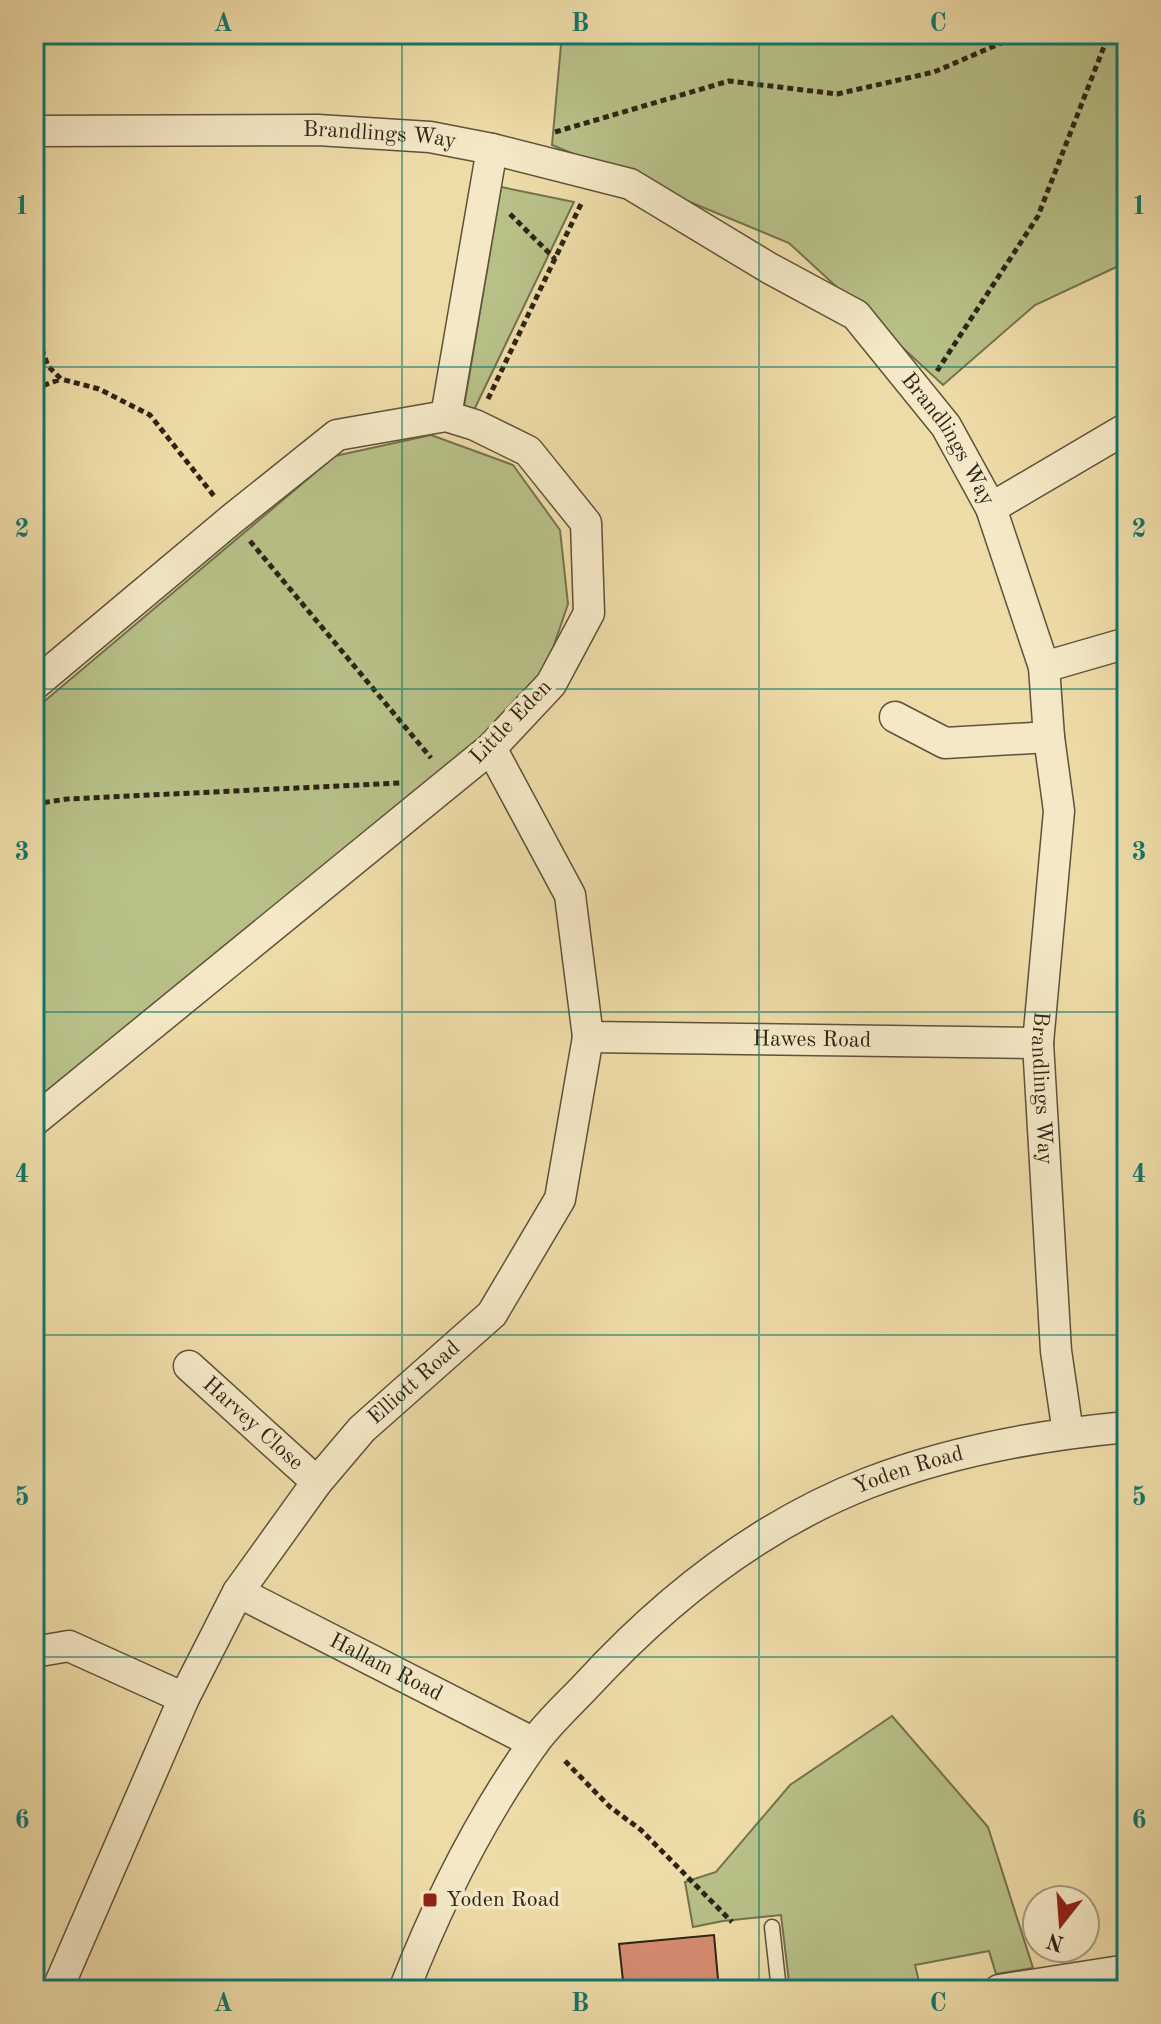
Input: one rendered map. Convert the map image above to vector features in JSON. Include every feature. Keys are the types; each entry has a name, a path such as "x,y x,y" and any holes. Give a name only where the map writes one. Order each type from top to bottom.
{"street":[{"name":"Brandlings Way","path":"34,131 318,130 430,137 492,149 630,184 769,268 856,315 922,395 946,426 991,508 1044,667 1059,811 1038,1043 1056,1351 1068,1433"},
{"path":"446,416 492,149"},
{"name":"Little Eden","path":"34,685 337,435 446,416 475,425 528,451 586,523 589,613 551,684 491,748 34,1121"},
{"path":"991,508 1127,428"},
{"path":"1044,667 1127,643"},
{"path":"895,717 945,743 1049,737"},
{"name":"Elliott Road","path":"57,1990 184,1698 238,1592 317,1482 362,1429 492,1314 560,1199 588,1037 570,895 491,748"},
{"name":"Hawes Road","path":"588,1037 1038,1043"},
{"name":"Harvey Close","path":"189,1366 317,1482"},
{"name":"Yoden Road","path":"404,1990 477,1834 534,1743 596,1675 668,1604 731,1557 794,1519 866,1484 965,1453 1068,1433 1127,1427"},
{"name":"Hallam Road","path":"238,1592 534,1743"},
{"path":"34,1652 69,1646 184,1698"},
{"path":"999,1990 1127,1970"}],"lane":[{"path":"772,1927 779,1990"}],"path":[{"path":"549,134 729,81 837,94 934,72 1022,34"},
{"path":"922,395 1038,216 1105,44 1112,34"},
{"path":"475,425 595,176"},
{"path":"485,189 555,259"},
{"path":"34,342 43,352 48,366 61,379 99,389 150,415 232,519 449,780"},
{"path":"34,371 43,352"},
{"path":"34,389 61,379"},
{"path":"34,804 67,799 402,783"},
{"path":"565,1761 610,1807 641,1830 732,1922"}],"green space":[{"path":"562,34 1127,34 1127,262 1035,305 943,385 789,243 552,145"},
{"path":"501,187 574,202 474,410 464,407"},
{"path":"431,435 513,465 560,530 568,604 542,680 473,750 34,1107 34,710 335,456"},
{"path":"892,1716 988,1827 1021,1930 1021,1964 1032,1964 1033,1968 996,1974 989,1951 915,1965 921,1990 790,1990 781,1915 693,1927 685,1882 716,1872 790,1785"}],"building":[{"path":"714,1935 719,1990 624,1990 619,1944"}],"place":[{"name":"Yoden Road","path":"430,1900"}]}
